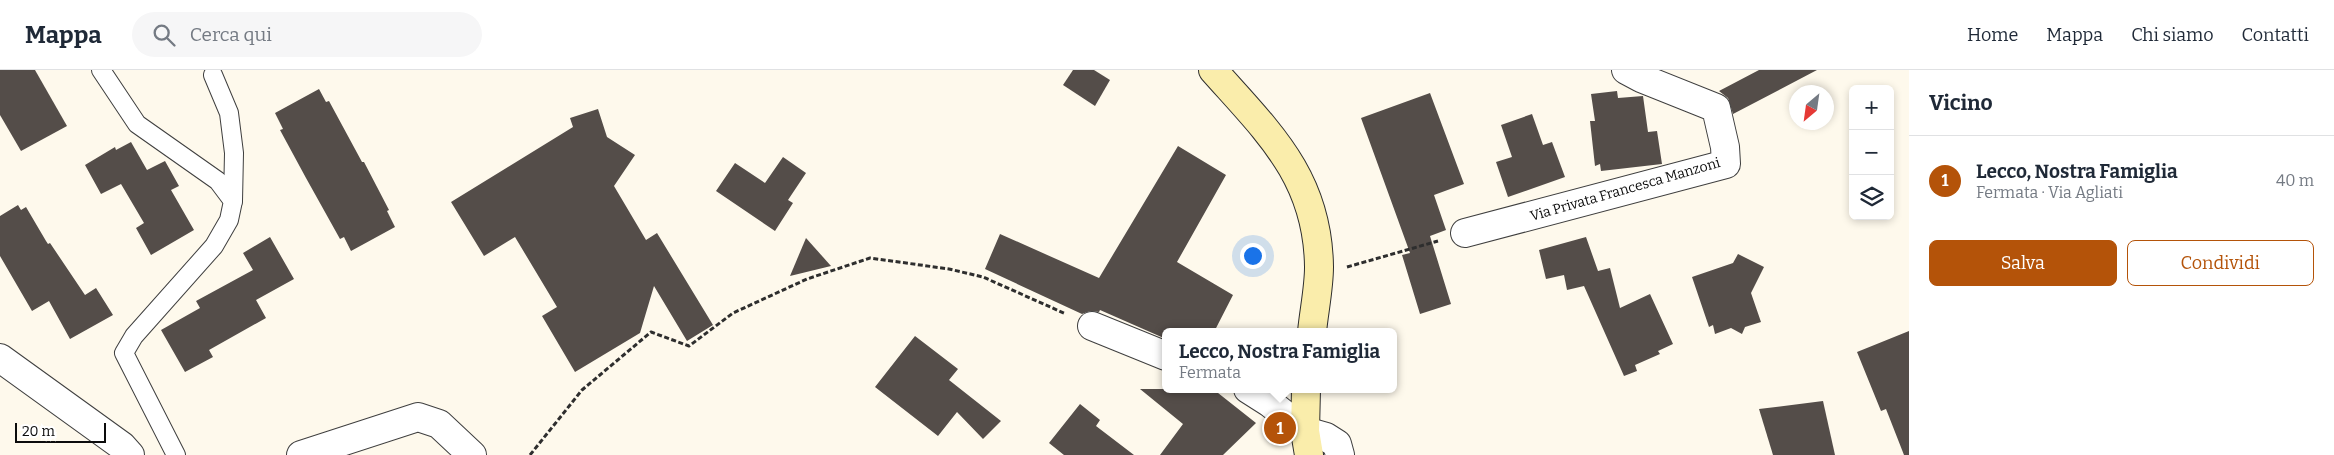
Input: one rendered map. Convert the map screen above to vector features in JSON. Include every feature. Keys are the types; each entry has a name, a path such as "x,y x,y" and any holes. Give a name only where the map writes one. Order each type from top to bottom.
{"main road":[{"path":"1213,70 1278,143 1305,191 1317,238 1319,268 1312,328"},
{"path":"1306,393 1307,443"}],"street":[{"name":"Via Privata Francesca Manzoni","path":"1465,233 1726,164 1725,147 1716,108 1641,78 1626,70"},
{"path":"1092,326 1162,354"},
{"path":"0,358 122,446 130,455"},
{"path":"1252,393 1307,443 1326,437 1336,444 1340,455"},
{"path":"301,455 418,418 440,424 472,455"}],"lane":[{"path":"101,70 138,124 218,181 233,201"},
{"path":"176,455 124,353 134,336 214,246 229,220 233,201 234,153 229,113 213,75"}],"path":[{"path":"1346,267 1465,233"},
{"path":"530,455 582,390 651,332 689,346 733,313 807,279 870,258 949,269 983,277 1092,326"}],"building":[{"path":"0,70 35,70 67,126 21,151 0,115"},
{"path":"1073,70 1094,70 1110,80 1095,106 1063,85"},
{"path":"1759,70 1817,70 1733,114 1728,98 1719,91"},
{"path":"319,89 326,102 329,101 362,162 364,162 389,210 387,211 395,227 351,251 344,237 340,239 306,178 280,130 283,129 275,113"},
{"path":"1617,91 1618,98 1643,96 1648,132 1657,131 1662,164 1601,171 1600,164 1595,166 1590,121 1595,121 1591,94"},
{"path":"1430,93 1464,184 1434,195 1446,230 1430,236 1451,304 1420,314 1402,255 1410,253 1361,118"},
{"path":"598,109 607,137 635,155 614,186 646,240 657,233 713,325 687,341 654,286 640,333 575,372 542,316 557,307 515,237 484,256 451,202 573,127 570,118"},
{"path":"1532,114 1543,145 1552,142 1565,177 1508,197 1496,162 1512,157 1501,125"},
{"path":"131,142 147,170 165,161 179,186 171,190 194,230 151,255 136,228 144,223 121,184 101,194 85,165 115,147 116,150"},
{"path":"1178,146 1226,175 1177,262 1233,295 1216,328 1162,328 1162,337 1100,310 1099,312 1090,311 1082,314 985,269 1000,234 1099,278"},
{"path":"783,157 806,173 788,200 793,203 775,231 716,191 735,163 765,183"},
{"path":"18,205 21,210 26,207 48,244 50,243 85,295 96,288 113,315 70,339 49,301 32,311 0,256 0,216"},
{"path":"270,237 294,279 256,300 266,318 209,350 213,357 185,372 161,330 200,308 196,301 253,270 243,253"},
{"path":"1586,237 1598,271 1610,268 1620,308 1650,294 1673,344 1658,351 1660,354 1635,365 1637,371 1624,376 1584,286 1567,290 1564,275 1546,279 1539,250"},
{"path":"806,238 831,266 790,276"},
{"path":"1738,254 1764,267 1751,293 1761,322 1745,327 1742,334 1731,328 1715,334 1713,325 1709,327 1692,277 1733,263"},
{"path":"1909,331 1909,455 1904,455 1886,409 1881,411 1857,352"},
{"path":"915,336 958,369 949,380 1001,421 983,439 957,412 938,436 875,387"},
{"path":"1140,389 1162,389 1162,393 1218,393 1256,423 1223,455 1160,455 1183,424"},
{"path":"1823,401 1835,455 1773,455 1759,409"},
{"path":"1080,404 1100,420 1096,426 1134,455 1064,455 1049,443"}],"place":[{"name":"Lecco, Nostra Famiglia","path":"1280,428"}]}
